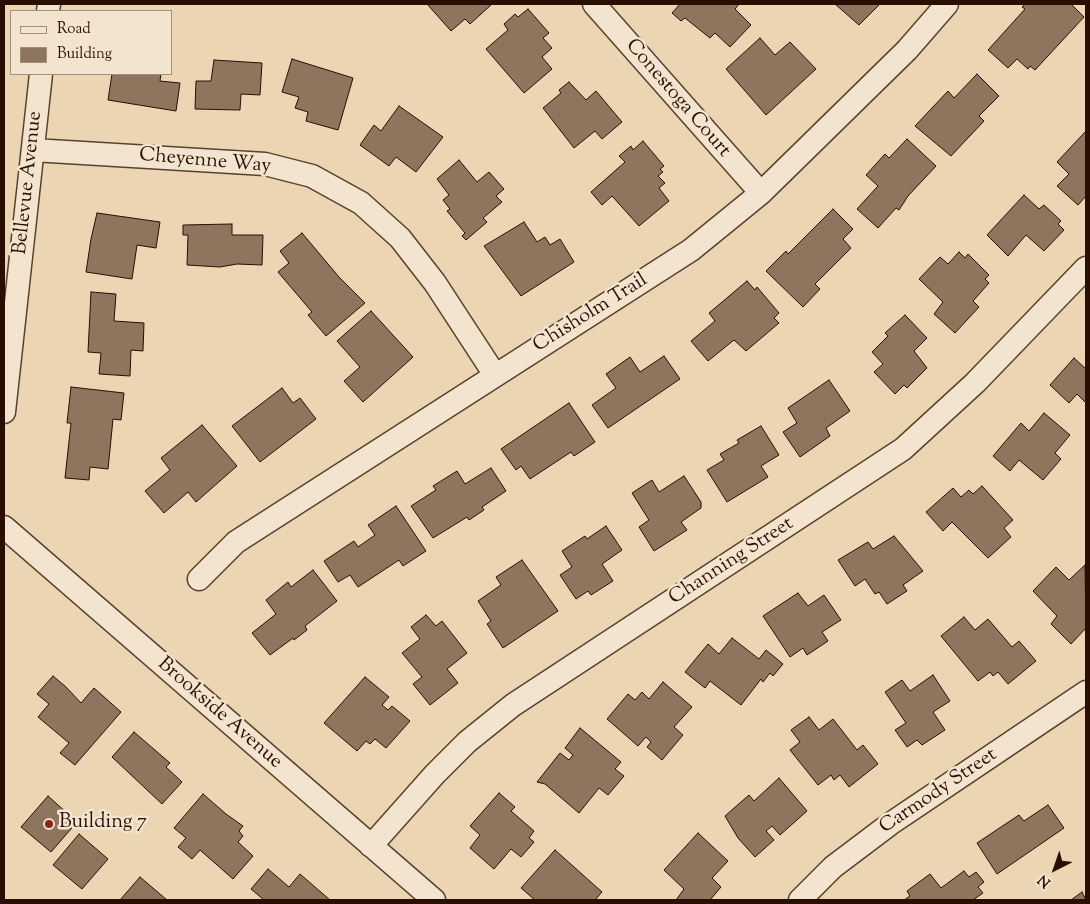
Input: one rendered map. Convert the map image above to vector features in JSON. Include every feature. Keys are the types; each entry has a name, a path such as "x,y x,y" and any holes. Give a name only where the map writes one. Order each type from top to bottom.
{"street":[{"name":"Conestoga Court","path":"594,4 761,194"},
{"name":"Chisholm Trail","path":"199,579 236,542 691,250 761,194 907,50 947,4"},
{"name":"Bellevue Avenue","path":"4,412 41,75"},
{"name":"Cheyenne Way","path":"33,150 265,164 312,176 362,204 400,238 435,283 495,375"},
{"name":"Channing Street","path":"372,846 435,774 467,742 513,705 903,449 975,383 1086,268"},
{"name":"Brookside Avenue","path":"4,527 434,900"},
{"name":"Carmody Street","path":"800,900 834,867 890,824 1086,692"}],"building":[{"path":"427,4 491,5 470,24 465,19 451,31"},
{"path":"680,4 739,4 735,9 751,25 730,47 715,33 710,38 685,18 681,21 672,13"},
{"path":"835,4 880,4 859,25"},
{"path":"1025,4 1071,4 1084,17 1035,70 1030,66 1028,69 1017,59 1008,68 988,50 1025,9 1022,7"},
{"path":"528,9 549,33 543,38 552,48 542,57 552,69 524,93 486,49 508,30 504,24 515,14 518,17"},
{"path":"760,38 775,55 790,42 816,69 766,115 726,69"},
{"path":"292,59 353,78 338,130 306,121 308,112 295,108 299,97 282,92"},
{"path":"214,60 262,63 260,95 241,94 240,110 195,109 196,81 211,81"},
{"path":"977,74 999,96 979,116 984,121 951,156 915,126 948,91 954,98"},
{"path":"112,75 161,75 160,81 180,83 176,111 108,100"},
{"path":"569,82 586,100 596,91 622,122 602,139 595,131 574,148 543,108 561,93 559,90"},
{"path":"399,106 443,137 416,172 396,157 389,166 360,145 374,125 381,131"},
{"path":"1086,131 1086,196 1078,205 1057,186 1069,174 1057,162"},
{"path":"907,139 936,166 908,196 899,210 896,208 878,228 857,209 878,186 866,175 885,154 889,158"},
{"path":"643,141 664,166 660,169 663,172 658,176 665,183 659,188 669,201 639,226 612,196 602,205 591,192 625,162 619,156 631,146 633,150"},
{"path":"459,160 477,182 489,172 504,189 496,196 502,202 483,218 487,222 466,240 462,236 465,233 447,211 450,209 443,200 449,195 437,179"},
{"path":"1024,195 1039,209 1044,205 1061,221 1058,224 1064,230 1044,251 1026,235 1008,256 987,235"},
{"path":"833,209 853,229 843,239 851,248 815,284 820,289 803,307 766,271 786,251 788,254"},
{"path":"97,213 160,222 156,248 137,245 132,279 86,272"},
{"path":"524,222 537,242 545,237 550,245 560,239 574,262 521,296 484,246"},
{"path":"232,224 232,235 263,235 262,265 237,264 220,267 187,265 188,235 183,235 183,225"},
{"path":"302,233 339,277 365,303 326,336 308,315 312,312 278,272 289,263 280,251"},
{"path":"959,252 965,258 968,254 989,275 985,279 989,283 973,301 979,307 955,333 934,314 943,302 919,279 940,257 948,264"},
{"path":"747,281 755,290 757,287 779,313 774,318 779,323 746,351 734,340 708,361 691,341 715,321 709,313"},
{"path":"91,292 116,294 114,321 144,323 143,351 131,350 130,376 99,374 101,353 88,352"},
{"path":"371,311 413,357 363,402 344,381 360,367 337,341"},
{"path":"905,315 927,338 914,351 927,368 907,388 904,385 895,394 874,372 883,364 872,352 888,336 885,333"},
{"path":"664,356 680,379 608,428 592,405 616,388 606,374 630,357 640,372"},
{"path":"1074,358 1086,369 1086,403 1077,394 1069,403 1050,385"},
{"path":"829,380 850,411 826,428 830,436 800,457 783,432 797,423 788,408"},
{"path":"71,387 124,393 121,420 113,419 108,469 90,467 89,480 65,478 71,423 67,423"},
{"path":"282,388 293,403 300,398 316,419 260,462 232,426"},
{"path":"569,403 595,442 574,456 571,452 530,479 521,466 516,470 501,449"},
{"path":"1044,413 1070,435 1055,453 1061,459 1043,480 1019,460 1010,471 993,456 1021,423 1029,431"},
{"path":"202,425 237,466 196,502 188,492 164,513 145,491 170,470 161,458"},
{"path":"761,426 779,455 761,466 768,477 727,502 707,470 724,460 720,454 739,443 737,440"},
{"path":"491,468 506,491 482,507 484,510 469,520 467,517 433,538 411,506 436,490 433,486 457,471 465,484"},
{"path":"684,476 701,502 701,508 681,522 687,530 654,551 639,527 649,520 632,493 652,480 659,492"},
{"path":"982,486 1013,520 1004,528 1011,537 988,558 952,522 943,531 926,512 953,488 961,497 969,490 973,494"},
{"path":"396,506 426,551 403,566 399,560 358,587 350,575 338,582 324,561 354,541 358,547 375,535 368,525"},
{"path":"606,526 622,550 602,564 613,581 591,595 588,591 576,599 560,575 572,567 562,551 585,536 587,539"},
{"path":"894,536 923,571 903,585 907,591 887,604 879,592 875,594 865,579 855,586 838,560 868,542 873,549"},
{"path":"522,560 558,611 503,648 487,624 491,621 478,601 501,585 496,577"},
{"path":"1085,565 1086,628 1071,644 1051,624 1057,616 1033,591 1056,567 1069,580"},
{"path":"313,570 337,601 305,626 307,630 270,655 252,633 276,614 266,600 288,582 291,587"},
{"path":"798,593 808,606 824,595 841,620 822,632 828,641 807,655 803,648 790,657 763,616"},
{"path":"426,615 436,626 442,621 467,653 447,669 458,683 430,705 413,684 422,677 402,653 420,639 411,627"},
{"path":"964,617 975,630 988,619 1012,647 1019,641 1036,661 1008,684 998,672 993,676 990,672 978,681 941,636"},
{"path":"732,638 759,659 766,650 783,664 773,676 770,673 763,682 761,679 741,705 710,681 705,688 685,672 708,644 719,654"},
{"path":"933,675 950,701 933,712 945,730 922,745 917,740 907,747 895,730 906,723 885,692 902,680 910,691"},
{"path":"53,676 81,703 94,688 121,712 75,765 60,753 69,743 38,717 49,704 37,694"},
{"path":"365,677 389,697 382,705 388,710 392,706 410,721 386,748 375,739 370,744 366,741 357,751 324,723"},
{"path":"663,682 692,707 674,727 683,735 662,760 647,747 651,742 646,737 638,746 607,719 628,694 635,700 642,692 649,699"},
{"path":"809,717 819,730 833,719 857,750 863,745 878,764 849,787 840,775 834,780 831,775 818,785 790,750 800,742 791,730"},
{"path":"580,728 621,762 615,769 624,776 608,795 599,788 579,813 545,784 537,782 560,753 569,760 573,755 565,748"},
{"path":"134,732 170,763 166,767 182,782 162,804 112,757"},
{"path":"779,778 807,811 780,835 772,826 766,831 774,840 755,857 738,838 725,816 749,795 754,801"},
{"path":"499,793 515,807 511,811 534,831 529,838 534,842 521,857 511,849 494,869 470,848 480,835 470,826"},
{"path":"203,794 243,826 239,831 243,836 238,842 253,856 233,879 200,850 192,859 178,847 186,838 174,828"},
{"name":"Building 7","path":"48,796 77,822 51,852 21,827"},
{"path":"1048,805 1064,828 997,874 977,843 1019,815 1024,821"},
{"path":"698,833 728,861 712,878 721,887 710,900 676,900 684,889 664,870"},
{"path":"79,834 108,859 82,889 53,865"},
{"path":"555,850 602,892 595,900 535,900 521,888"},
{"path":"268,869 289,887 300,874 330,900 264,900 251,889"},
{"path":"964,871 969,877 976,872 984,882 978,887 983,893 973,900 904,900 910,896 907,891 930,874 941,888"},
{"path":"140,877 167,900 120,900"},
{"path":"1082,892 1086,900 1071,900"}],"place":[{"name":"Building 7","path":"49,824"}]}
